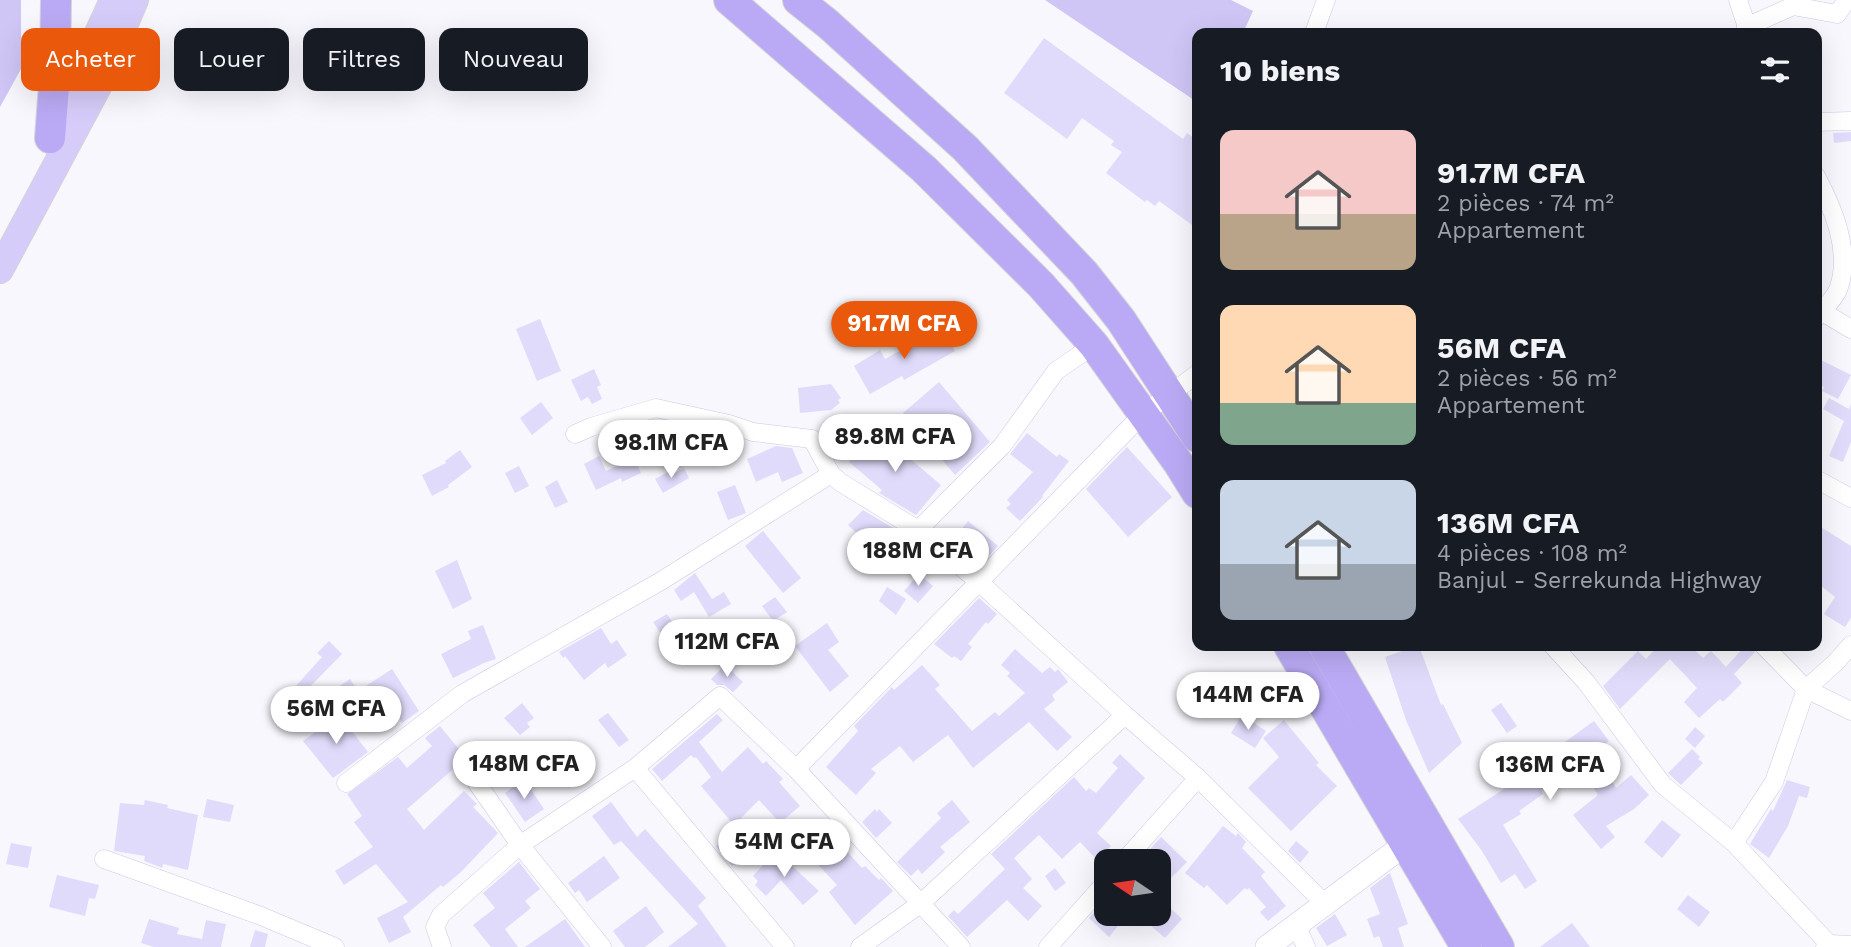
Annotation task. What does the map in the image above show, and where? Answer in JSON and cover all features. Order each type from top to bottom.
[{"type":"highway","points":[[50,138],[55,73],[56,0]]},
{"type":"highway","points":[[729,0],[924,169],[1041,285],[1094,345],[1192,485]]},
{"type":"highway","points":[[798,0],[965,148],[1084,272],[1113,310],[1192,429]]},
{"type":"highway","points":[[1292,651],[1417,835],[1499,947]]},
{"type":"highway","points":[[1326,651],[1417,835],[1466,947]]},
{"type":"main road","points":[[0,235],[50,138],[113,0]]},
{"type":"main road","points":[[0,270],[99,85],[135,0]]},
{"type":"street","points":[[1316,28],[1326,0]]},
{"type":"street","points":[[1738,0],[1746,28]]},
{"type":"street","points":[[1751,28],[1794,6],[1837,14],[1847,0]]},
{"type":"street","points":[[1822,122],[1851,121]]},
{"type":"street","points":[[1822,190],[1839,228],[1844,251],[1839,288],[1822,312]]},
{"type":"street","points":[[1822,316],[1851,329]]},
{"type":"street","points":[[918,530],[1002,446],[1056,372],[1094,345]]},
{"type":"street","points":[[796,769],[1142,415],[1192,378]]},
{"type":"street","points":[[575,434],[656,408],[753,432],[812,439],[831,474],[918,530],[979,582],[1198,778],[1324,904]]},
{"type":"street","points":[[346,783],[462,694],[661,581],[831,474]]},
{"type":"street","points":[[1822,482],[1851,498]]},
{"type":"street","points":[[1734,843],[1774,782],[1806,689],[1851,645]]},
{"type":"street","points":[[1558,651],[1586,682],[1663,785],[1734,843],[1827,945],[1851,946]]},
{"type":"street","points":[[1769,651],[1806,689],[1851,711]]},
{"type":"street","points":[[442,947],[435,927],[441,915],[520,845],[635,768],[720,696],[796,769],[961,947]]},
{"type":"street","points":[[860,947],[920,904],[1125,715]]},
{"type":"street","points":[[635,768],[785,947]]},
{"type":"street","points":[[1135,849],[1198,778]]},
{"type":"street","points":[[475,779],[520,845],[602,947]]},
{"type":"street","points":[[1267,947],[1417,835]]},
{"type":"street","points":[[104,859],[261,916],[335,947]]},
{"type":"street","points":[[1048,947],[1094,895]]},
{"type":"street","points":[[1296,925],[1306,947]]},
{"type":"shaded area","points":[[0,0],[21,0],[21,69],[0,107]]},
{"type":"shaded area","points":[[1045,0],[1231,0],[1253,11],[1245,28],[1192,28],[1192,99]]},
{"type":"building","points":[[1044,38],[1183,139],[1187,133],[1192,136],[1192,225],[1159,201],[1155,206],[1147,200],[1145,202],[1106,173],[1122,152],[1111,145],[1114,141],[1082,118],[1067,139],[1004,93]]},
{"type":"building","points":[[1851,132],[1851,141],[1834,143],[1833,133]]},
{"type":"building","points":[[540,319],[561,371],[537,381],[516,329]]},
{"type":"building","points":[[942,327],[955,351],[904,380],[902,376],[870,394],[854,366],[880,350],[885,359]]},
{"type":"building","points":[[1822,360],[1851,375],[1838,399],[1822,391]]},
{"type":"building","points":[[594,369],[601,385],[597,387],[602,399],[592,404],[588,397],[581,401],[571,380]]},
{"type":"building","points":[[939,382],[990,442],[955,475],[903,413]]},
{"type":"building","points":[[831,384],[841,398],[838,400],[840,403],[831,410],[800,413],[798,388]]},
{"type":"building","points":[[1829,398],[1849,409],[1851,404],[1851,442],[1843,462],[1829,456],[1844,421],[1823,409]]},
{"type":"building","points":[[541,402],[553,418],[532,435],[520,418]]},
{"type":"building","points":[[876,430],[941,485],[916,515],[879,493],[882,490],[849,462]]},
{"type":"building","points":[[1027,433],[1057,457],[1059,454],[1069,461],[1043,497],[1020,521],[1006,508],[1011,504],[1007,500],[1033,472],[1010,454]]},
{"type":"building","points":[[776,446],[792,448],[803,473],[782,482],[778,472],[756,482],[747,459]]},
{"type":"building","points":[[1127,447],[1172,497],[1128,537],[1086,489]]},
{"type":"building","points":[[460,450],[472,467],[448,485],[449,487],[432,496],[422,475],[446,463],[445,461]]},
{"type":"building","points":[[599,456],[606,471],[634,458],[641,473],[622,482],[621,478],[596,490],[584,464]]},
{"type":"building","points":[[519,466],[529,486],[515,493],[505,473]]},
{"type":"building","points":[[684,468],[689,478],[663,493],[655,479],[673,469],[675,473]]},
{"type":"building","points":[[557,480],[568,502],[555,508],[545,487]]},
{"type":"building","points":[[735,485],[746,513],[728,520],[717,492]]},
{"type":"building","points":[[863,510],[903,534],[890,548],[901,561],[889,571],[871,547],[848,525]]},
{"type":"building","points":[[968,521],[998,546],[982,563],[953,540]]},
{"type":"building","points":[[1822,528],[1851,546],[1851,618],[1845,627],[1824,614],[1835,597],[1822,587]]},
{"type":"building","points":[[763,531],[801,578],[783,593],[745,546]]},
{"type":"building","points":[[457,560],[472,599],[453,609],[435,571]]},
{"type":"building","points":[[695,573],[712,599],[724,592],[731,604],[709,617],[694,592],[681,601],[674,590]]},
{"type":"building","points":[[919,574],[933,586],[918,603],[904,591]]},
{"type":"building","points":[[887,587],[906,599],[896,615],[879,601]]},
{"type":"building","points":[[775,597],[787,612],[773,621],[762,606]]},
{"type":"building","points":[[979,598],[997,614],[988,624],[986,622],[968,644],[972,647],[961,661],[954,656],[952,658],[934,644]]},
{"type":"building","points":[[667,614],[682,637],[669,646],[653,622]]},
{"type":"building","points":[[758,620],[768,640],[754,648],[744,628]]},
{"type":"building","points":[[827,623],[839,642],[828,650],[849,676],[830,692],[795,646]]},
{"type":"building","points":[[483,625],[496,659],[453,678],[441,654],[471,639],[468,631]]},
{"type":"building","points":[[601,628],[611,644],[617,640],[627,655],[608,668],[605,663],[584,680],[559,652]]},
{"type":"building","points":[[329,641],[342,654],[293,704],[286,697],[322,657],[317,653]]},
{"type":"building","points":[[1015,649],[1042,673],[1050,667],[1055,672],[1058,669],[1068,682],[1052,695],[1055,700],[1044,709],[1072,737],[1057,751],[1029,722],[973,768],[948,735],[913,762],[900,746],[871,769],[876,773],[856,795],[826,767],[858,731],[854,726],[892,687],[894,690],[922,665],[940,685],[935,689],[972,731],[995,712],[999,716],[1025,693],[1007,676],[1010,673],[1001,665]]},
{"type":"building","points":[[1402,651],[1421,651],[1441,705],[1443,704],[1462,743],[1429,773],[1406,720],[1385,657]]},
{"type":"building","points":[[1638,651],[1646,659],[1653,651],[1696,651],[1703,658],[1711,651],[1726,667],[1740,651],[1755,652],[1734,674],[1742,683],[1723,702],[1720,699],[1699,718],[1684,702],[1697,688],[1670,659],[1620,709],[1603,686]]},
{"type":"building","points":[[725,665],[743,682],[733,692],[724,685],[717,685],[711,679]]},
{"type":"building","points":[[392,669],[419,711],[402,723],[399,718],[396,720],[382,698],[349,720],[331,692],[350,679],[358,691]]},
{"type":"building","points":[[522,703],[534,718],[527,723],[530,727],[520,735],[504,718]]},
{"type":"building","points":[[1501,703],[1517,726],[1507,733],[1491,710]]},
{"type":"building","points":[[608,713],[629,740],[619,747],[598,720]]},
{"type":"building","points":[[717,714],[723,720],[699,742],[722,772],[748,747],[763,764],[766,761],[783,779],[779,782],[800,806],[780,823],[759,800],[741,818],[760,840],[732,866],[716,846],[725,838],[721,834],[733,824],[701,786],[711,777],[696,757],[691,755],[662,781],[652,769]]},
{"type":"building","points":[[339,715],[368,752],[333,778],[303,741]]},
{"type":"building","points":[[1242,715],[1266,731],[1255,748],[1231,733]]},
{"type":"building","points":[[1284,720],[1319,763],[1316,765],[1337,786],[1291,831],[1248,788],[1279,757],[1263,738]]},
{"type":"building","points":[[1594,721],[1609,741],[1594,752],[1616,788],[1631,775],[1649,795],[1634,809],[1606,826],[1615,837],[1601,849],[1573,815],[1598,795],[1578,763],[1541,790],[1543,794],[1519,811],[1521,814],[1503,825],[1537,881],[1525,889],[1515,874],[1501,883],[1458,819],[1507,787],[1497,773],[1517,758],[1526,770]]},
{"type":"building","points":[[440,726],[466,758],[407,809],[424,830],[464,791],[477,804],[473,807],[498,833],[461,872],[403,917],[411,932],[389,943],[377,918],[408,902],[376,864],[344,885],[335,871],[373,847],[354,822],[362,816],[347,794],[398,757],[407,768],[432,746],[425,738]]},
{"type":"building","points":[[1695,727],[1705,736],[1695,748],[1685,739]]},
{"type":"building","points":[[1692,749],[1703,763],[1681,785],[1668,773]]},
{"type":"building","points":[[1120,754],[1145,778],[1097,833],[1111,846],[1108,849],[1094,849],[1094,857],[1080,842],[1062,859],[1039,835],[1014,858],[1032,879],[1023,888],[1042,906],[1028,921],[1007,900],[967,937],[948,916],[954,910],[958,914],[1005,869],[991,854],[1074,777],[1086,791],[1089,788],[1096,793],[1118,768],[1112,763]]},
{"type":"building","points":[[524,779],[544,809],[525,822],[505,793]]},
{"type":"building","points":[[1787,780],[1810,787],[1807,798],[1799,796],[1788,826],[1769,858],[1750,844],[1771,809],[1773,811]]},
{"type":"building","points":[[207,799],[234,805],[230,822],[203,817]]},
{"type":"building","points":[[145,800],[198,815],[188,870],[163,864],[162,868],[144,861],[145,856],[114,851],[120,803],[144,805]]},
{"type":"building","points":[[952,800],[970,822],[940,847],[945,852],[922,874],[918,869],[911,876],[897,862],[941,818],[937,813]]},
{"type":"building","points":[[611,802],[637,837],[645,829],[706,898],[698,906],[727,947],[668,947],[698,924],[621,841],[614,845],[592,816]]},
{"type":"building","points":[[875,809],[877,812],[879,809],[892,823],[876,838],[862,822]]},
{"type":"building","points":[[1662,820],[1681,835],[1662,858],[1644,842]]},
{"type":"building","points":[[1223,826],[1236,836],[1238,833],[1246,842],[1242,848],[1265,872],[1261,876],[1286,906],[1268,921],[1260,912],[1266,907],[1249,888],[1245,888],[1227,905],[1207,885],[1204,888],[1185,873]]},
{"type":"building","points":[[832,835],[862,868],[865,866],[893,891],[855,925],[829,892],[837,885],[810,856]]},
{"type":"building","points":[[1161,837],[1187,862],[1171,878],[1171,849],[1150,849]]},
{"type":"building","points":[[1296,841],[1309,852],[1300,863],[1288,851]]},
{"type":"building","points":[[11,843],[32,847],[28,868],[6,864]]},
{"type":"building","points":[[776,851],[819,891],[803,905],[781,880],[766,896],[755,885],[758,881],[753,876]]},
{"type":"building","points":[[604,856],[620,878],[587,902],[579,890],[575,893],[568,883]]},
{"type":"building","points":[[519,862],[540,889],[525,901],[531,908],[505,929],[518,947],[491,947],[473,925],[495,908],[483,893]]},
{"type":"building","points":[[1055,868],[1066,883],[1055,891],[1045,876]]},
{"type":"building","points":[[1390,873],[1408,924],[1398,928],[1404,947],[1383,947],[1379,936],[1374,938],[1367,919],[1380,914],[1370,888]]},
{"type":"building","points":[[57,875],[99,885],[95,899],[89,898],[85,916],[49,907]]},
{"type":"building","points":[[1688,895],[1710,912],[1699,927],[1677,909]]},
{"type":"building","points":[[646,906],[664,932],[645,947],[625,947],[613,931]]},
{"type":"building","points":[[1171,909],[1182,919],[1165,938],[1151,926],[1171,926]]},
{"type":"building","points":[[1335,914],[1347,935],[1327,946],[1316,928]]},
{"type":"building","points":[[149,919],[179,928],[177,934],[202,939],[206,920],[226,924],[221,947],[154,947],[141,943]]},
{"type":"building","points":[[565,919],[585,947],[525,947]]},
{"type":"building","points":[[1572,923],[1590,947],[1540,947]]},
{"type":"building","points":[[1097,926],[1118,926],[1109,937]]},
{"type":"building","points":[[255,930],[268,934],[265,947],[250,947]]}]
